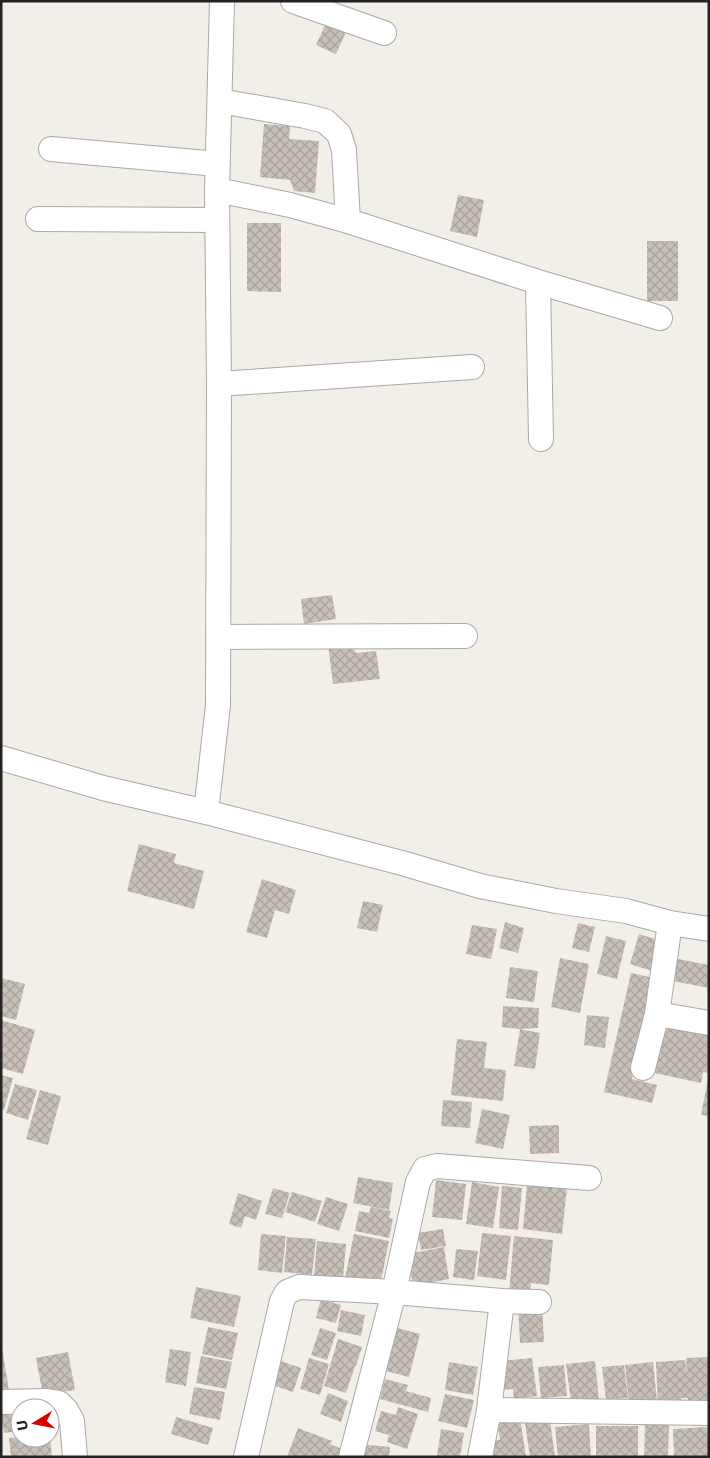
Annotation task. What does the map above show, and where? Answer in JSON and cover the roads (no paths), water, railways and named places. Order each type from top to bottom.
[{"type":"street","points":[[206,812],[218,705],[219,384],[216,190],[222,1]]},
{"type":"street","points":[[293,1],[384,33]]},
{"type":"street","points":[[220,101],[325,121],[339,134],[344,150],[348,221]]},
{"type":"street","points":[[51,148],[218,164]]},
{"type":"street","points":[[216,190],[290,205],[348,221],[538,282],[660,318]]},
{"type":"street","points":[[38,219],[217,220]]},
{"type":"street","points":[[538,282],[541,439]]},
{"type":"street","points":[[219,384],[472,367]]},
{"type":"street","points":[[218,637],[465,636]]},
{"type":"street","points":[[1,758],[103,788],[206,812],[402,863],[480,886],[556,901],[626,911],[670,923],[709,929]]},
{"type":"street","points":[[643,1068],[657,1014],[670,923]]},
{"type":"street","points":[[657,1014],[709,1023]]},
{"type":"street","points":[[351,1457],[394,1292],[418,1182],[425,1168],[437,1166],[589,1178]]},
{"type":"street","points":[[246,1457],[282,1301],[287,1292],[300,1287],[539,1302]]},
{"type":"street","points":[[480,1457],[489,1410],[502,1301]]},
{"type":"street","points":[[1,1402],[47,1400],[59,1403],[66,1410],[72,1421],[75,1457]]},
{"type":"street","points":[[489,1410],[709,1413]]}]
